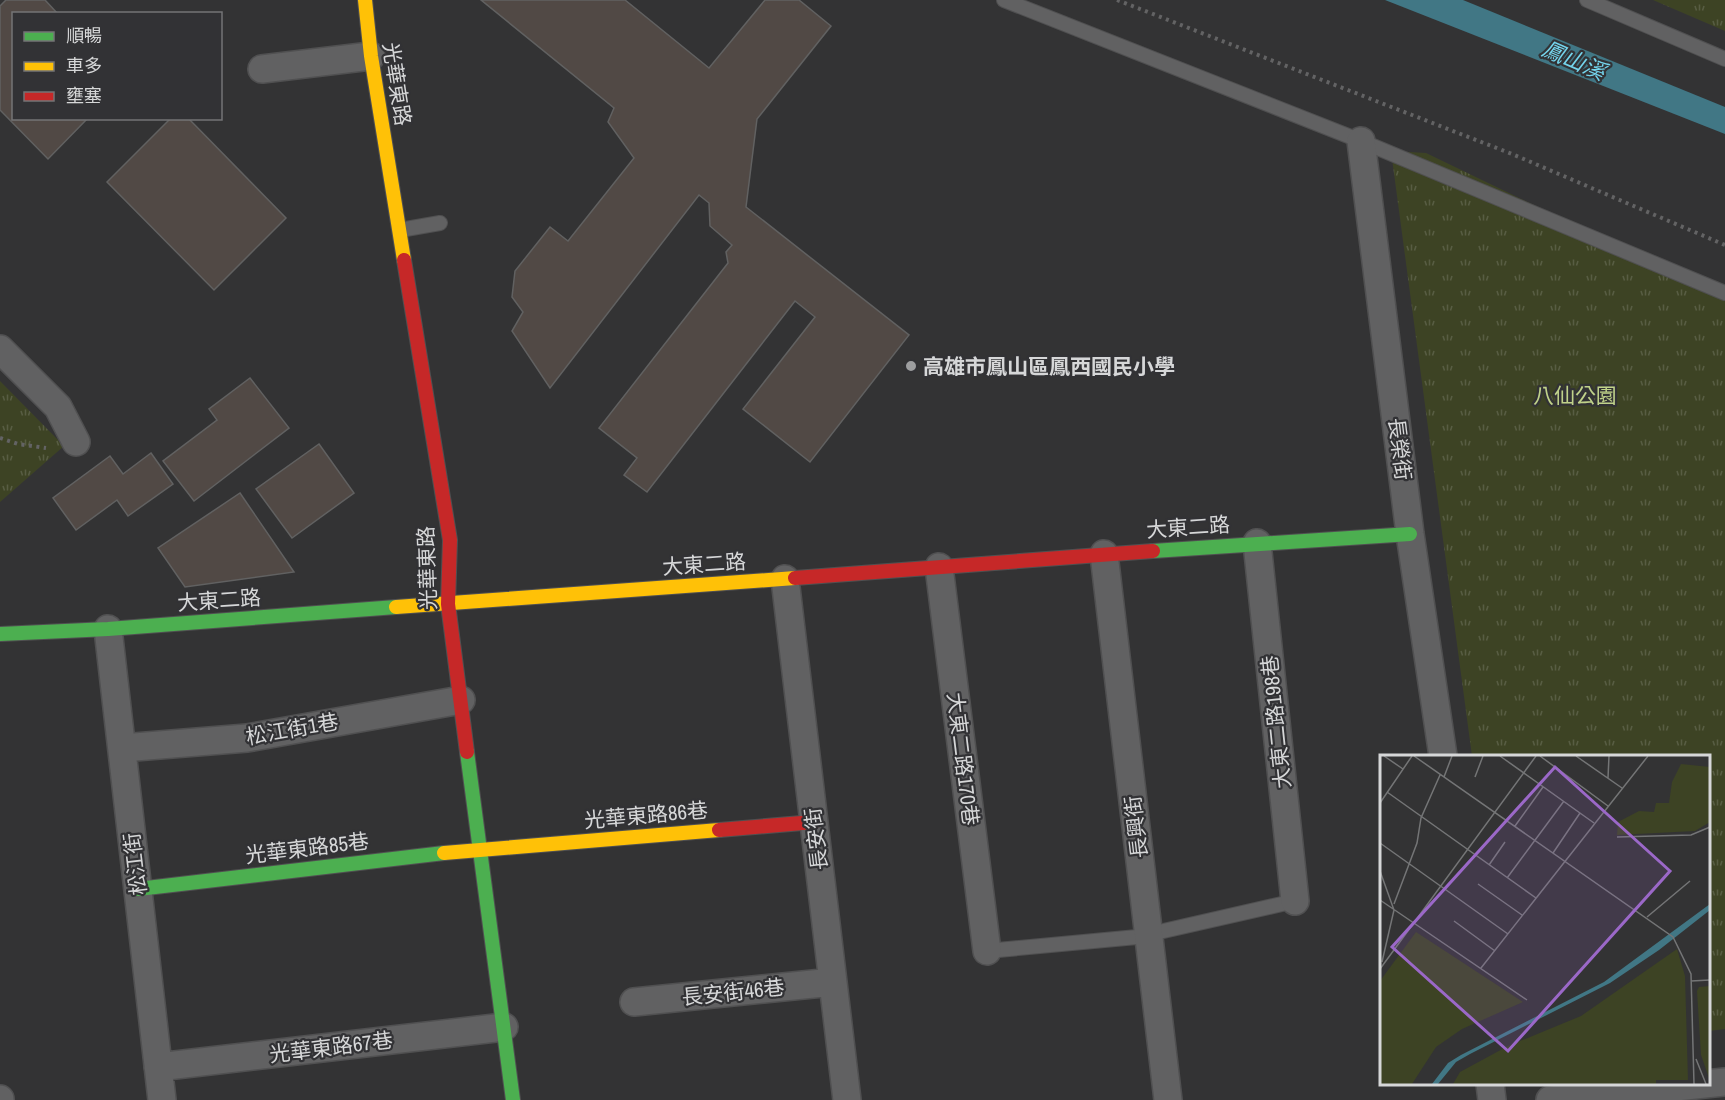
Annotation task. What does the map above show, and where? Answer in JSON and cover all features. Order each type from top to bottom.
[{"type":"street","name":"光華東路","points":[[365,0],[371,57],[450,540],[448,604],[513,1100]]},
{"type":"street","points":[[262,69],[371,57]]},
{"type":"street","name":"長榮街","points":[[1361,141],[1410,534],[1443,755]]},
{"type":"street","points":[[0,349],[58,407],[76,442]]},
{"type":"street","name":"大東二路","points":[[0,634],[108,629],[1104,554],[1410,534]]},
{"type":"street","name":"大東二路198巷","points":[[1257,543],[1295,901]]},
{"type":"street","name":"長興街","points":[[1104,554],[1168,1100]]},
{"type":"street","name":"大東二路170巷","points":[[939,567],[987,951]]},
{"type":"street","name":"長安街","points":[[785,579],[848,1100]]},
{"type":"street","name":"松江街","points":[[108,629],[162,1100]]},
{"type":"street","name":"松江街1巷","points":[[122,748],[248,738],[461,700]]},
{"type":"street","name":"光華東路86巷","points":[[481,849],[814,822]]},
{"type":"street","name":"光華東路85巷","points":[[138,889],[481,849]]},
{"type":"street","name":"長安街46巷","points":[[634,1002],[833,982]]},
{"type":"street","name":"光華東路67巷","points":[[158,1067],[504,1027]]},
{"type":"street","points":[[1710,1084],[1725,1082]]},
{"type":"street","points":[[1490,1085],[1492,1100]]},
{"type":"street","points":[[1550,1100],[1696,1085]]},
{"type":"lane","points":[[1004,0],[1361,141],[1725,293]]},
{"type":"lane","points":[[1587,0],[1725,60]]},
{"type":"lane","points":[[400,230],[440,222]]},
{"type":"lane","points":[[987,951],[1149,934],[1295,901]]},
{"type":"path","points":[[1117,0],[1512,154],[1725,245]]},
{"type":"path","points":[[0,438],[41,448],[76,442]]},
{"type":"green space","points":[[1653,0],[1725,0],[1725,31]]},
{"type":"green space","name":"八仙公園","points":[[1391,151],[1426,153],[1725,297],[1725,1029],[1710,1031],[1710,755],[1472,755]]},
{"type":"green space","points":[[0,381],[64,446],[0,502]]},
{"type":"water","name":"鳳山溪","points":[[1385,0],[1463,0],[1725,107],[1725,134]]},
{"type":"building","points":[[6,0],[45,0],[56,12],[12,12],[12,120],[86,120],[48,159],[0,110],[0,6]]},
{"type":"building","points":[[481,0],[625,0],[709,68],[765,0],[799,0],[831,26],[757,119],[746,207],[909,335],[810,462],[743,409],[815,317],[795,301],[647,492],[624,475],[637,458],[599,428],[728,263],[726,252],[732,245],[710,226],[709,203],[699,195],[550,388],[512,331],[523,312],[512,297],[515,271],[550,227],[568,241],[634,158],[608,122],[614,108]]},
{"type":"building","points":[[169,120],[190,120],[286,218],[214,290],[107,182]]},
{"type":"building","points":[[250,378],[289,428],[194,501],[163,461],[217,420],[209,409]]},
{"type":"building","points":[[319,444],[354,493],[292,538],[256,489]]},
{"type":"building","points":[[151,453],[173,484],[128,516],[117,500],[76,530],[53,498],[110,456],[123,474]]},
{"type":"building","points":[[240,493],[294,572],[185,587],[158,548]]},
{"type":"traffic: fast","points":[[1153,551],[1410,534]]},
{"type":"traffic: fast","points":[[0,634],[108,629],[396,607]]},
{"type":"traffic: fast","points":[[467,752],[513,1100]]},
{"type":"traffic: fast","points":[[138,889],[444,853]]},
{"type":"traffic: slow","points":[[365,0],[371,56],[404,260]]},
{"type":"traffic: slow","points":[[396,607],[795,578]]},
{"type":"traffic: slow","points":[[444,853],[719,830]]},
{"type":"traffic: jam","points":[[404,260],[450,540],[448,604],[467,752]]},
{"type":"traffic: jam","points":[[795,578],[1153,551]]},
{"type":"traffic: jam","points":[[719,830],[814,822]]},
{"type":"place","name":"高雄市鳳山區鳳西國民小學","points":[[911,366]]}]
